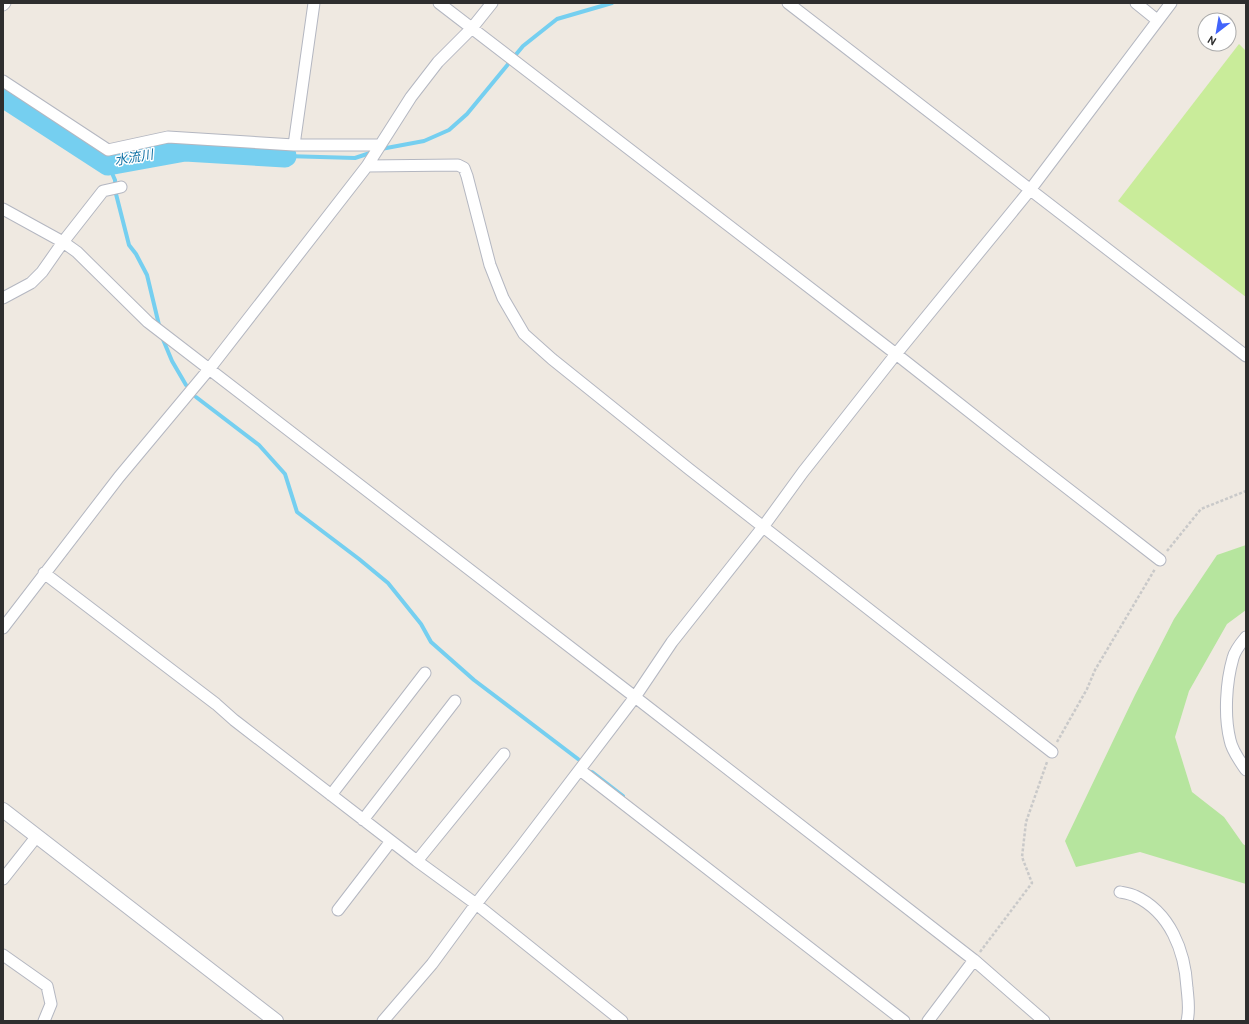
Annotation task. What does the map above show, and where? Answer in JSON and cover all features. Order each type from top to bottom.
[{"type":"street","points":[[294,145],[314,3]]},
{"type":"street","points":[[440,3],[896,354],[1027,458],[1160,560]]},
{"type":"street","points":[[3,628],[140,450],[210,368],[367,166],[411,97],[438,62],[472,28],[492,3]]},
{"type":"street","points":[[788,3],[1246,356]]},
{"type":"street","points":[[1136,3],[1157,20]]},
{"type":"street","points":[[384,1021],[432,964],[476,904],[635,697],[672,642],[763,527],[803,472],[896,354],[1030,190],[1171,3]]},
{"type":"street","points":[[3,81],[108,150],[168,137],[294,145],[380,145]]},
{"type":"street","points":[[367,166],[458,165],[464,168],[490,265],[503,298],[524,334],[552,359],[763,527],[1052,752]]},
{"type":"street","points":[[3,298],[31,283],[42,272],[63,242],[103,191],[121,188]]},
{"type":"street","points":[[3,209],[63,242],[78,252],[148,322],[210,368],[974,960],[1044,1021]]},
{"type":"street","points":[[44,573],[216,704],[234,720],[363,820],[476,904],[622,1021]]},
{"type":"street","points":[[1246,637],[1240,644],[1233,657],[1226,708],[1230,741],[1246,770]]},
{"type":"street","points":[[331,795],[425,673]]},
{"type":"street","points":[[363,820],[455,701]]},
{"type":"street","points":[[417,861],[504,754]]},
{"type":"street","points":[[580,770],[904,1021]]},
{"type":"street","points":[[3,810],[276,1021]]},
{"type":"street","points":[[3,879],[37,836]]},
{"type":"street","points":[[338,910],[392,841]]},
{"type":"street","points":[[1120,892],[1135,896],[1152,907],[1167,922],[1179,946],[1186,972],[1189,1014],[1187,1021]]},
{"type":"street","points":[[3,955],[47,986],[51,1004],[44,1021]]},
{"type":"street","points":[[928,1021],[974,960]]},
{"type":"path","points":[[974,960],[1032,883],[1022,857],[1026,822],[1052,752],[1087,690],[1095,670],[1160,560],[1201,509],[1246,491]]},
{"type":"green space","points":[[1239,44],[1246,51],[1246,297],[1118,201],[1233,52],[1237,52],[1237,47]]},
{"type":"green space","points":[[1246,545],[1246,610],[1227,624],[1189,691],[1175,737],[1192,792],[1224,817],[1246,846],[1246,884],[1140,852],[1076,867],[1065,841],[1135,695],[1174,619],[1217,555]]},
{"type":"waterway","points":[[381,149],[424,141],[449,130],[467,114],[523,46],[557,19],[612,3]]},
{"type":"waterway","name":"水流川","points":[[3,96],[108,164],[185,150],[285,156]]},
{"type":"waterway","points":[[285,156],[355,158],[373,152]]},
{"type":"waterway","points":[[108,164],[115,180],[116,194],[129,245],[136,254],[147,275],[159,325]]},
{"type":"waterway","points":[[162,337],[172,361],[186,385]]},
{"type":"waterway","points":[[196,397],[259,445],[285,474],[297,512],[388,583],[421,624],[431,642],[474,680],[578,759]]},
{"type":"waterway","points":[[592,772],[623,796]]}]
